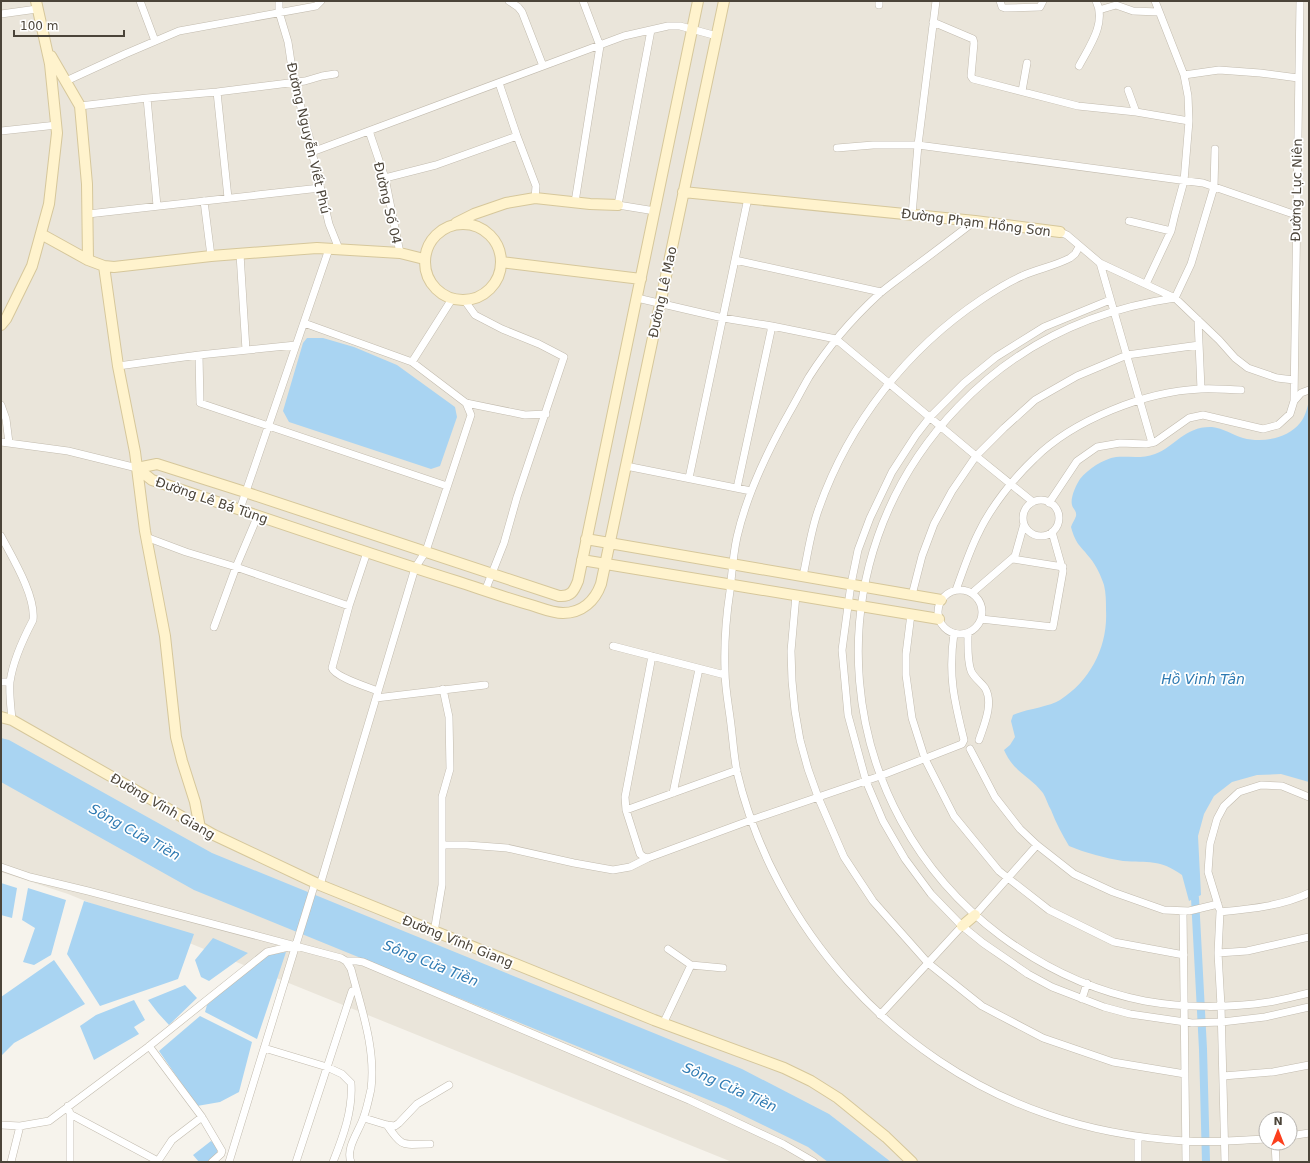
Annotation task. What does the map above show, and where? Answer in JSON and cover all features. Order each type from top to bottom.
[{"type":"street","points":[[140,1],[155,41]]},
{"type":"street","name":"Đường Nguyễn Viết Phú","points":[[279,1],[279,12],[288,42],[294,82],[310,140],[334,249]]},
{"type":"street","points":[[66,81],[179,31],[316,6],[321,1]]},
{"type":"street","points":[[509,1],[518,7],[522,12],[543,66]]},
{"type":"street","points":[[575,202],[600,46],[583,1]]},
{"type":"street","name":"Đường Lê Mao","points":[[559,596],[568,596],[571,594],[578,581],[698,1]]},
{"type":"street","name":"Đường Lê Mao","points":[[553,612],[569,612],[581,608],[595,597],[601,584],[724,1]]},
{"type":"street","points":[[912,214],[918,145],[936,1]]},
{"type":"street","points":[[1000,1],[1002,7],[1005,8],[1040,7],[1043,1]]},
{"type":"street","points":[[1079,66],[1097,31],[1099,10],[1096,1]]},
{"type":"street","points":[[1146,284],[1171,231],[1184,181],[1189,121],[1188,96],[1184,75],[1155,1]]},
{"type":"street","name":"Đường Lục Niên","points":[[1294,401],[1300,1]]},
{"type":"street","points":[[1,14],[37,5],[48,51],[57,125],[49,204],[41,234],[32,266],[6,319],[1,326]]},
{"type":"street","points":[[1099,10],[1116,5],[1133,11],[1159,12]]},
{"type":"street","points":[[933,22],[973,39],[972,78],[1078,106],[1136,112],[1189,121]]},
{"type":"street","points":[[312,152],[624,36],[668,26],[680,26],[717,36]]},
{"type":"street","points":[[618,205],[651,30]]},
{"type":"street","points":[[48,51],[80,106],[87,184],[88,260]]},
{"type":"street","points":[[1022,91],[1027,63]]},
{"type":"street","points":[[1184,75],[1219,70],[1298,78]]},
{"type":"street","points":[[80,106],[217,92],[305,81],[335,74]]},
{"type":"street","points":[[499,83],[536,186],[535,198]]},
{"type":"street","points":[[1128,90],[1136,112]]},
{"type":"street","points":[[217,92],[228,198]]},
{"type":"street","points":[[147,98],[157,206]]},
{"type":"street","points":[[1,131],[57,125]]},
{"type":"street","name":"Đường Số 04","points":[[369,131],[385,178],[400,253]]},
{"type":"street","points":[[385,178],[436,164],[517,136]]},
{"type":"street","points":[[836,148],[873,145],[918,145],[1204,183],[1296,215]]},
{"type":"street","points":[[1215,149],[1214,187],[1191,264],[1175,298],[1154,301],[1114,311],[1064,330],[1018,355],[976,388],[939,426],[914,461],[892,499],[876,540],[861,606],[858,638],[858,673],[862,708],[870,742],[880,776],[899,817],[922,856],[951,891],[983,923],[1020,950],[1059,972],[1101,989],[1145,1001],[1221,1006],[1268,1002],[1309,993]]},
{"type":"street","points":[[88,214],[320,188]]},
{"type":"street","name":"Đường Phạm Hồng Sơn","points":[[683,192],[912,214],[1060,232],[1100,262],[1175,298],[1219,340],[1235,358],[1248,368],[1277,378],[1294,380]]},
{"type":"street","points":[[454,224],[467,223],[479,227],[489,233],[497,243],[501,255],[501,268],[497,281],[489,291],[478,298],[465,301],[452,299],[440,293],[431,284],[425,272],[424,259],[427,247],[434,236],[443,229],[474,214],[506,203],[535,198],[618,205],[655,211]]},
{"type":"street","points":[[689,478],[748,198]]},
{"type":"street","points":[[204,201],[210,256]]},
{"type":"street","points":[[975,221],[881,292],[836,339],[808,378],[762,462],[751,491],[737,535],[732,564],[725,637],[725,675],[737,770],[752,820],[769,864],[791,906],[817,945],[847,982],[880,1015],[940,1062],[1000,1096],[1045,1114],[1091,1128],[1138,1137],[1189,1141],[1258,1139]]},
{"type":"street","points":[[1128,221],[1171,231]]},
{"type":"street","points":[[41,234],[88,260],[104,266],[114,267],[210,256],[317,248],[400,253],[424,259]]},
{"type":"street","points":[[803,576],[818,509],[832,477],[861,422],[889,383],[919,349],[982,298],[1021,276],[1070,258],[1075,254],[1079,247]]},
{"type":"street","points":[[240,509],[296,345],[334,249]]},
{"type":"street","points":[[240,254],[246,350]]},
{"type":"street","points":[[735,260],[881,292]]},
{"type":"street","points":[[501,262],[641,279]]},
{"type":"street","points":[[1100,262],[1152,443]]},
{"type":"street","points":[[104,266],[118,366],[137,468],[146,537],[165,636],[176,737],[195,802],[200,828]]},
{"type":"street","points":[[637,298],[723,318],[836,339],[1010,485],[1033,502]]},
{"type":"street","points":[[412,362],[452,299]]},
{"type":"street","points":[[1110,300],[1044,327],[996,357],[964,383],[930,417],[916,435],[892,472],[870,518],[858,550],[851,584],[842,650],[848,715],[866,781],[883,821],[905,859],[931,894],[962,926],[982,943],[1022,970],[1052,987],[1082,999],[1130,1014],[1184,1022],[1222,1022],[1265,1017],[1309,1007]]},
{"type":"street","points":[[465,301],[475,315],[502,329],[539,344],[564,358],[517,497],[504,543],[485,591]]},
{"type":"street","points":[[1198,320],[1201,389]]},
{"type":"street","points":[[304,323],[412,362],[466,403],[524,416],[546,414]]},
{"type":"street","points":[[737,488],[772,326]]},
{"type":"street","points":[[118,366],[198,355],[296,345]]},
{"type":"street","points":[[912,595],[922,556],[934,524],[952,491],[976,456],[1035,400],[1077,376],[1127,355],[1199,345]]},
{"type":"street","points":[[198,355],[200,403],[447,486]]},
{"type":"street","points":[[956,590],[978,533],[992,510],[1010,485],[1034,458],[1058,439],[1086,422],[1114,409],[1140,400],[1167,393],[1201,389],[1240,390]]},
{"type":"street","points":[[1049,503],[1077,461],[1097,447],[1120,442],[1152,443],[1189,418],[1203,415],[1263,430],[1278,425],[1290,414],[1294,401],[1301,393],[1309,390]]},
{"type":"street","points":[[229,1162],[295,946],[316,887],[376,698],[415,568],[426,552],[471,416],[466,403]]},
{"type":"street","points":[[1,405],[6,419],[9,443]]},
{"type":"street","points":[[1,442],[68,451],[137,468]]},
{"type":"street","name":"Đường Lê Bá Tùng","points":[[137,468],[157,464],[559,596]]},
{"type":"street","points":[[626,466],[751,491]]},
{"type":"street","name":"Đường Lê Bá Tùng","points":[[137,468],[152,480],[415,568],[553,612]]},
{"type":"street","points":[[1041,500],[1049,503],[1056,508],[1058,516],[1057,525],[1052,532],[1044,536],[1036,535],[1028,531],[1024,524],[1023,516],[1026,508],[1033,502],[1041,500]]},
{"type":"street","points":[[214,627],[258,515]]},
{"type":"street","points":[[972,593],[1013,559],[1024,524]]},
{"type":"street","points":[[981,619],[1053,627],[1063,567],[1052,532]]},
{"type":"street","points":[[1,536],[25,585],[33,609],[33,620],[21,644],[10,682],[12,720]]},
{"type":"street","points":[[146,537],[186,552],[349,606]]},
{"type":"street","points":[[586,539],[941,600]]},
{"type":"street","points":[[367,552],[349,606],[332,669],[342,676],[378,691]]},
{"type":"street","points":[[1013,559],[1063,567]]},
{"type":"street","points":[[582,560],[939,619]]},
{"type":"street","points":[[956,590],[966,590],[972,593],[978,598],[981,604],[982,611],[979,624],[974,630],[968,633],[954,633],[947,630],[942,626],[939,619],[938,606],[941,600],[946,595],[956,590]]},
{"type":"street","points":[[796,595],[791,651],[792,681],[795,711],[806,762],[818,797],[844,856],[874,901],[928,963],[982,1006],[1043,1038],[1113,1062],[1185,1074]]},
{"type":"street","points":[[910,614],[906,654],[908,696],[916,732],[925,759],[954,816],[999,871],[1049,910],[1114,942],[1184,955]]},
{"type":"street","points":[[442,845],[507,848],[613,870],[630,867],[648,858],[880,776],[961,745],[964,742],[951,678],[951,657],[954,633]]},
{"type":"street","points":[[968,633],[970,669],[973,675],[985,688],[988,695],[987,714],[979,740]]},
{"type":"street","points":[[613,646],[725,675]]},
{"type":"street","points":[[648,858],[640,854],[626,810],[625,790],[652,656]]},
{"type":"street","points":[[673,793],[698,669]]},
{"type":"street","points":[[1,682],[10,682]]},
{"type":"street","points":[[376,698],[484,685]]},
{"type":"street","points":[[434,932],[442,889],[442,797],[450,769],[448,717],[443,689]]},
{"type":"street","name":"Đường Vĩnh Giang","points":[[1,717],[12,720],[229,844],[316,887],[434,932],[662,1024],[784,1068],[811,1081],[838,1098],[880,1132],[912,1162]]},
{"type":"street","points":[[970,749],[995,797],[1020,829],[1037,845],[1074,874],[1113,892],[1164,910],[1186,911],[1218,904]]},
{"type":"street","points":[[626,810],[737,770]]},
{"type":"street","points":[[1225,1162],[1222,1022],[1218,953],[1220,912],[1208,872],[1210,844],[1217,819],[1224,806],[1240,792],[1261,785],[1282,786],[1309,797]]},
{"type":"street","points":[[880,1015],[962,926],[975,915],[1037,845]]},
{"type":"street","points":[[1,867],[30,877],[341,958],[346,961],[351,969],[370,1045],[371,1058],[371,1088],[364,1118],[352,1143],[348,1157],[351,1162]]},
{"type":"street","points":[[1220,912],[1249,909],[1294,900],[1309,893]]},
{"type":"street","points":[[1186,911],[1184,955],[1188,1005],[1184,1022],[1189,1141],[1186,1162]]},
{"type":"street","points":[[1218,953],[1247,951],[1309,937]]},
{"type":"street","points":[[1,1125],[20,1126],[49,1121],[149,1046],[267,952],[295,946]]},
{"type":"street","points":[[668,949],[691,965],[723,968]]},
{"type":"street","points":[[346,961],[363,962],[690,1100],[783,1144],[814,1162]]},
{"type":"street","points":[[662,1024],[691,965]]},
{"type":"street","points":[[1082,999],[1087,983]]},
{"type":"street","points":[[296,1162],[352,991]]},
{"type":"street","points":[[149,1046],[202,1117],[222,1151],[221,1154],[212,1162]]},
{"type":"street","points":[[264,1048],[327,1067],[342,1074],[351,1083],[352,1097],[343,1136],[333,1162]]},
{"type":"street","points":[[1223,1076],[1273,1072],[1309,1065]]},
{"type":"street","points":[[364,1118],[387,1125],[397,1125],[417,1104],[449,1085]]},
{"type":"street","points":[[68,1106],[70,1114],[70,1162]]},
{"type":"street","points":[[70,1114],[158,1161],[172,1140],[202,1117]]},
{"type":"street","points":[[387,1125],[400,1143],[430,1144]]},
{"type":"street","points":[[11,1162],[20,1126]]},
{"type":"street","points":[[1298,1135],[1309,1133]]},
{"type":"street","points":[[1138,1137],[1138,1162]]},
{"type":"street","points":[[1275,1151],[1276,1162]]},
{"type":"shaded area","points":[[1,1],[1309,1],[1309,1162],[732,1162],[68,894],[1,872]]},
{"type":"water","points":[[307,338],[323,338],[354,347],[397,365],[455,407],[457,417],[440,466],[431,469],[289,422],[283,411],[303,343]]},
{"type":"water","name":"Hồ Vinh Tân","points":[[1309,401],[1309,782],[1281,774],[1257,775],[1232,782],[1214,796],[1204,814],[1198,836],[1201,895],[1189,901],[1182,875],[1167,866],[1154,863],[1123,861],[1089,853],[1069,846],[1043,793],[1012,764],[1004,750],[1010,745],[1015,737],[1011,721],[1013,715],[1055,702],[1071,692],[1081,683],[1089,672],[1100,649],[1104,636],[1106,623],[1106,598],[1104,585],[1100,574],[1077,541],[1071,527],[1076,517],[1072,505],[1072,499],[1075,488],[1083,475],[1091,468],[1111,458],[1150,456],[1162,451],[1188,433],[1203,428],[1212,427],[1243,438],[1258,440],[1266,440],[1281,436],[1288,433],[1300,423],[1305,416]]},
{"type":"water","name":"Sông Cửa Tiền","points":[[1,738],[9,740],[212,853],[742,1069],[829,1114],[891,1162],[828,1162],[808,1147],[726,1107],[194,890],[1,782]]},
{"type":"water","points":[[1,883],[17,888],[12,918],[1,915]]},
{"type":"water","points":[[28,888],[66,900],[51,955],[34,965],[23,962],[35,928],[22,920]]},
{"type":"water","points":[[84,901],[194,934],[178,979],[100,1006],[67,954]]},
{"type":"water","points":[[213,938],[248,953],[209,981],[201,977],[195,960]]},
{"type":"water","points":[[286,952],[257,1039],[205,1012],[207,1005],[247,970],[269,955]]},
{"type":"water","points":[[54,960],[85,1004],[14,1043],[1,1056],[1,997]]},
{"type":"water","points":[[185,985],[197,998],[169,1025],[148,1000]]},
{"type":"water","points":[[134,1000],[145,1020],[134,1027],[139,1034],[94,1060],[80,1026],[96,1015]]},
{"type":"water","points":[[200,1016],[252,1042],[239,1092],[220,1102],[197,1106],[159,1051]]},
{"type":"water","points":[[211,1141],[217,1146],[217,1155],[213,1160],[199,1162],[193,1155]]},
{"type":"waterway","points":[[1195,898],[1203,1049],[1206,1162]]}]
